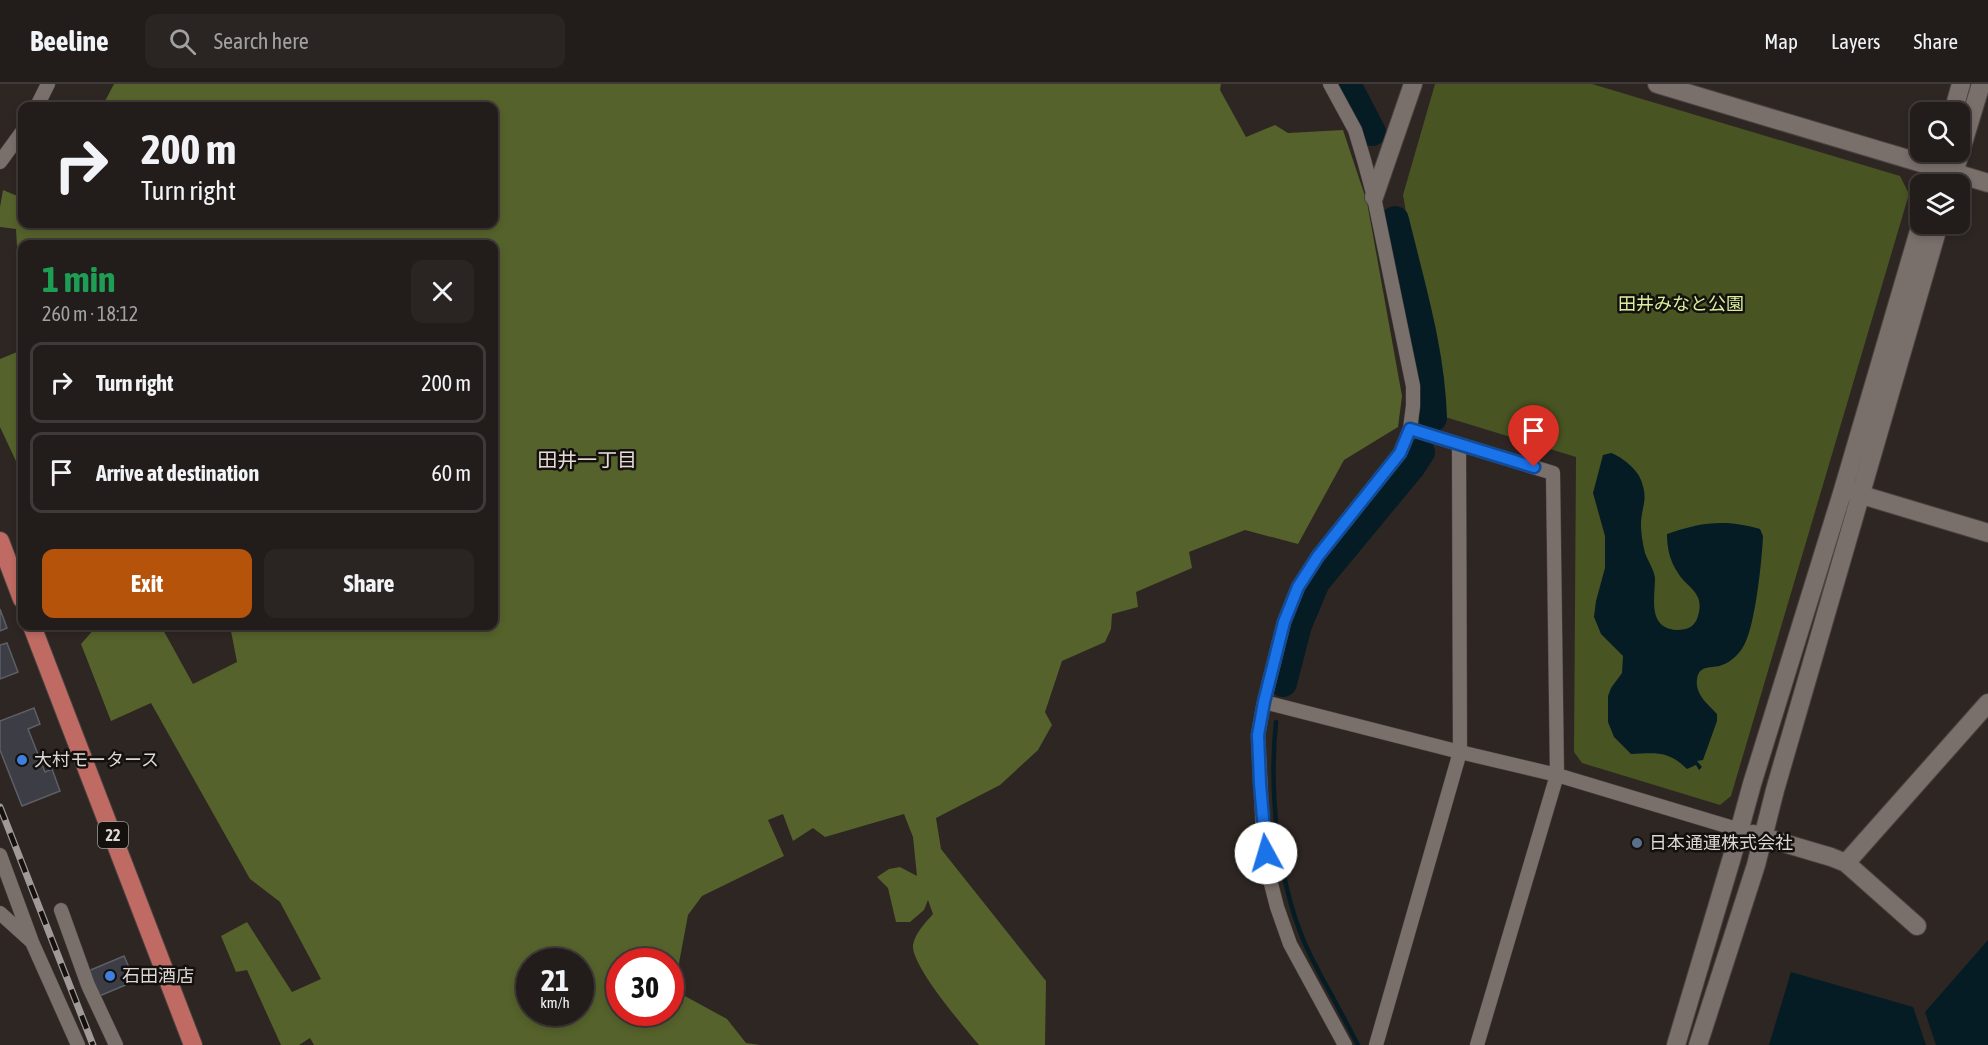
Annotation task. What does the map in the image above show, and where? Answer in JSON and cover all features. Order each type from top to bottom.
[{"type":"main road","points":[[0,541],[18,589]]},
{"type":"main road","name":"22","points":[[34,630],[191,1044]]},
{"type":"street","points":[[39,102],[48,84]]},
{"type":"street","points":[[1330,84],[1354,130],[1374,197],[1413,386],[1413,406],[1410,429],[1400,453],[1318,556],[1298,587],[1284,622],[1258,735],[1268,872],[1277,907],[1290,944],[1345,1045]]},
{"type":"street","points":[[1374,197],[1413,84]]},
{"type":"street","points":[[1657,84],[1943,172],[1988,183]]},
{"type":"street","points":[[1956,102],[1961,84]]},
{"type":"street","points":[[1943,172],[1981,84]]},
{"type":"street","points":[[0,162],[18,137]]},
{"type":"street","points":[[1676,1045],[1752,784],[1843,490],[1918,234]]},
{"type":"street","points":[[1698,1045],[1756,865],[1775,790],[1936,234]]},
{"type":"street","points":[[1410,429],[1553,473],[1557,775],[1477,1045]]},
{"type":"street","points":[[1376,1045],[1460,752],[1460,444]]},
{"type":"street","points":[[1843,490],[1988,533]]},
{"type":"street","points":[[1264,702],[1557,775],[1830,857],[1846,863],[1917,926]]},
{"type":"street","points":[[1846,863],[1988,703]]},
{"type":"street","points":[[0,855],[32,942],[77,1045]]},
{"type":"street","points":[[61,910],[88,985],[116,1045]]},
{"type":"street","points":[[0,913],[32,942]]},
{"type":"green space","points":[[114,84],[1221,84],[1220,90],[1246,137],[1275,125],[1288,133],[1343,130],[1367,202],[1402,396],[1398,427],[1344,460],[1298,544],[1245,530],[1189,552],[1192,568],[1136,592],[1138,607],[1112,614],[1111,629],[1105,642],[1062,661],[1045,712],[1052,725],[1038,750],[1000,785],[936,818],[941,849],[1046,981],[1045,1045],[979,1045],[951,1011],[920,967],[913,945],[918,932],[933,914],[928,900],[924,910],[910,922],[896,922],[888,888],[877,877],[889,869],[900,867],[917,876],[913,837],[904,814],[825,837],[813,828],[793,841],[783,814],[768,820],[784,856],[702,896],[688,915],[682,948],[606,948],[606,1026],[684,1026],[684,996],[727,1019],[746,1043],[760,1045],[314,1045],[310,1038],[299,1045],[281,1045],[247,970],[236,972],[221,936],[247,922],[292,992],[321,979],[280,902],[250,879],[151,703],[111,721],[81,644],[93,630],[163,630],[193,684],[237,662],[231,630],[498,630],[498,240],[18,240],[18,265],[16,229],[0,227],[3,190],[18,196],[18,228],[498,228],[498,102],[104,102]]},
{"type":"green space","name":"田井みなと公園","points":[[1435,84],[1592,84],[1900,176],[1909,194],[1731,796],[1720,805],[1582,763],[1574,752],[1576,457],[1442,416],[1437,381],[1401,215],[1406,212],[1403,195]]},
{"type":"green space","points":[[18,352],[18,465],[0,427],[0,359]]},
{"type":"water","points":[[1611,453],[1629,464],[1641,480],[1645,498],[1641,532],[1645,553],[1655,578],[1655,611],[1661,624],[1667,628],[1677,630],[1690,627],[1697,620],[1700,608],[1697,596],[1673,564],[1668,550],[1667,534],[1691,527],[1724,523],[1760,529],[1763,536],[1757,594],[1747,638],[1741,650],[1732,660],[1722,665],[1703,669],[1698,674],[1698,690],[1717,714],[1717,721],[1703,760],[1697,761],[1702,767],[1699,770],[1696,765],[1687,769],[1674,758],[1661,754],[1631,754],[1614,737],[1608,722],[1608,696],[1622,673],[1623,656],[1601,634],[1594,617],[1605,568],[1605,536],[1593,493],[1603,455]]},
{"type":"water","points":[[1988,940],[1988,1045],[1936,1045],[1925,1012]]},
{"type":"water","points":[[1791,972],[1913,1007],[1926,1045],[1769,1045]]},
{"type":"building","points":[[0,609],[7,628],[0,631]]},
{"type":"building","points":[[7,643],[18,672],[0,679],[0,645]]},
{"type":"building","name":"大村モータース","points":[[34,708],[40,724],[28,729],[45,772],[52,769],[60,791],[22,806],[0,750],[0,721]]},
{"type":"building","name":"石田酒店","points":[[124,956],[135,981],[97,997],[86,972]]},
{"type":"waterway","points":[[1347,84],[1372,132]]},
{"type":"waterway","points":[[1395,220],[1424,343],[1433,418]]},
{"type":"waterway","points":[[1283,683],[1298,625],[1316,582],[1421,452]]},
{"type":"waterway","points":[[1276,722],[1275,803],[1277,832],[1287,888],[1307,949],[1358,1045]]},
{"type":"railway","points":[[0,807],[93,1045]]},
{"type":"place","name":"大村モータース","points":[[22,760]]},
{"type":"place","name":"日本通運株式会社","points":[[1637,843]]},
{"type":"place","name":"石田酒店","points":[[110,976]]},
{"type":"district","name":"田井一丁目","points":[[587,460]]},
{"type":"route","points":[[1266,853],[1258,735],[1284,622],[1298,587],[1318,556],[1400,453],[1410,429],[1534,467]]}]
